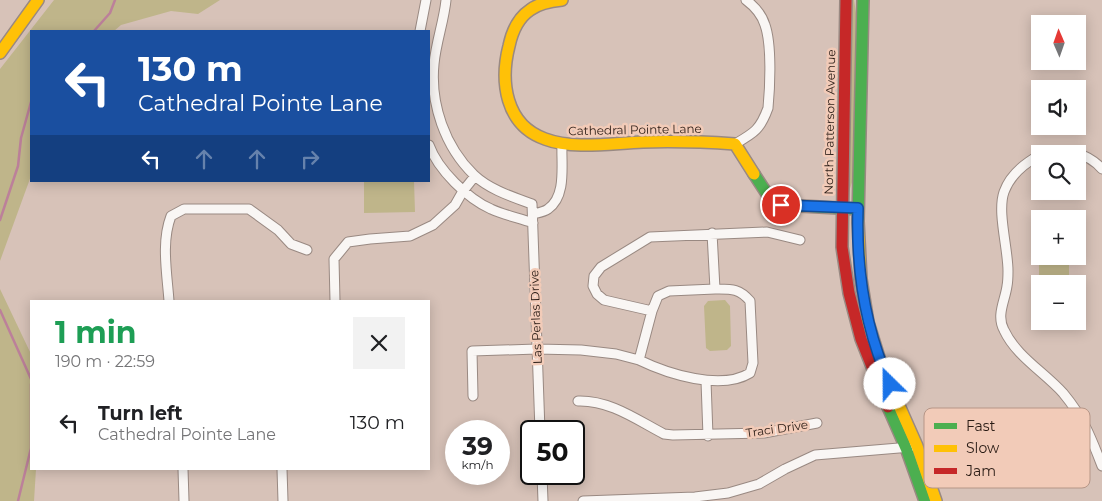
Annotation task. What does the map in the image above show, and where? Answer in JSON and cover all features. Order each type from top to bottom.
[{"type":"main road","points":[[0,53],[4,37],[38,0]]},
{"type":"main road","name":"Cathedral Pointe Lane","points":[[562,0],[550,1],[535,6],[524,14],[515,26],[510,38],[503,73],[506,98],[512,112],[521,123],[542,138],[562,144],[684,141],[734,144]]},
{"type":"main road","name":"North Patterson Avenue","points":[[846,0],[842,246],[854,316],[873,371],[924,474]]},
{"type":"main road","name":"North Patterson Avenue","points":[[864,0],[858,208],[858,244],[861,279],[868,322],[912,447],[925,501]]},
{"type":"main road","points":[[734,144],[769,197],[781,205],[858,208]]},
{"type":"main road","name":"North Patterson Avenue","points":[[930,488],[936,501]]},
{"type":"street","points":[[420,30],[426,0]]},
{"type":"street","points":[[335,300],[334,260],[348,242],[410,236],[433,225],[456,205],[463,191],[475,176],[449,142],[440,121],[437,105],[434,85],[434,64],[446,0]]},
{"type":"street","points":[[734,144],[756,131],[764,119],[768,108],[770,89],[768,39],[765,24],[758,12],[746,0]]},
{"type":"street","points":[[430,148],[442,168],[463,191],[491,209],[533,219],[547,210],[554,202],[560,190],[562,144]]},
{"type":"street","points":[[1086,157],[1102,170]]},
{"type":"street","points":[[1031,161],[1019,170],[1003,193],[1002,214],[1008,263],[1007,286],[1000,312],[1000,323],[1021,353],[1062,393],[1073,408]]},
{"type":"street","name":"Las Perlas Drive","points":[[475,176],[492,187],[532,204],[540,420]]},
{"type":"street","points":[[169,300],[165,245],[166,228],[171,216],[184,209],[249,209],[278,230],[291,244],[307,250]]},
{"type":"street","points":[[652,311],[604,300],[597,294],[593,286],[594,276],[601,266],[650,237],[767,232],[800,240]]},
{"type":"street","points":[[712,234],[715,288]]},
{"type":"street","points":[[473,396],[472,351],[581,350],[616,354],[639,360],[661,370],[706,381],[742,378],[750,373],[753,363],[750,301],[745,295],[736,290],[715,288],[669,291],[658,296],[639,360]]},
{"type":"street","points":[[706,381],[708,436]]},
{"type":"street","name":"Traci Drive","points":[[578,402],[591,401],[615,408],[664,434],[673,436],[764,433],[817,423]]},
{"type":"street","points":[[1090,432],[1102,466]]},
{"type":"street","points":[[583,501],[695,497],[728,493],[759,484],[785,469],[816,455],[912,447]]},
{"type":"street","points":[[183,470],[184,501]]},
{"type":"street","points":[[282,470],[283,501]]},
{"type":"street","points":[[542,485],[543,501]]},
{"type":"shaded area","points":[[54,0],[220,0],[198,14],[171,11],[121,25],[115,30],[31,30]]},
{"type":"shaded area","points":[[850,0],[854,0],[856,13],[853,179],[848,195]]},
{"type":"shaded area","points":[[30,31],[30,179],[0,261],[0,69]]},
{"type":"shaded area","points":[[364,182],[414,182],[415,212],[364,213]]},
{"type":"shaded area","points":[[1039,265],[1069,265],[1069,275],[1039,275]]},
{"type":"shaded area","points":[[0,289],[30,352],[30,470],[36,470],[34,501],[0,501]]},
{"type":"shaded area","points":[[725,300],[730,306],[731,346],[727,350],[710,351],[706,348],[704,306],[708,301]]},
{"type":"waterway","points":[[95,30],[110,13],[115,0]]},
{"type":"waterway","points":[[0,220],[18,166],[21,138],[30,106]]},
{"type":"waterway","points":[[0,310],[30,377]]},
{"type":"waterway","points":[[18,501],[30,452]]},
{"type":"traffic: fast","points":[[858,221],[863,0]]},
{"type":"traffic: fast","points":[[754,174],[769,197],[781,205],[858,209]]},
{"type":"traffic: fast","points":[[888,407],[906,448],[925,501]]},
{"type":"traffic: slow","points":[[0,53],[38,0]]},
{"type":"traffic: slow","points":[[562,0],[545,3],[530,10],[519,21],[512,36],[506,59],[506,87],[514,113],[521,123],[545,139],[568,144],[593,145],[643,142],[735,144],[754,174]]},
{"type":"traffic: slow","points":[[858,221],[861,279],[868,322],[882,367],[924,466]]},
{"type":"traffic: slow","points":[[932,488],[936,501]]},
{"type":"traffic: jam","points":[[846,0],[842,247],[849,293],[861,339],[888,407]]},
{"type":"route","points":[[781,205],[858,208],[858,244],[861,279],[868,322],[882,366],[890,384]]}]
